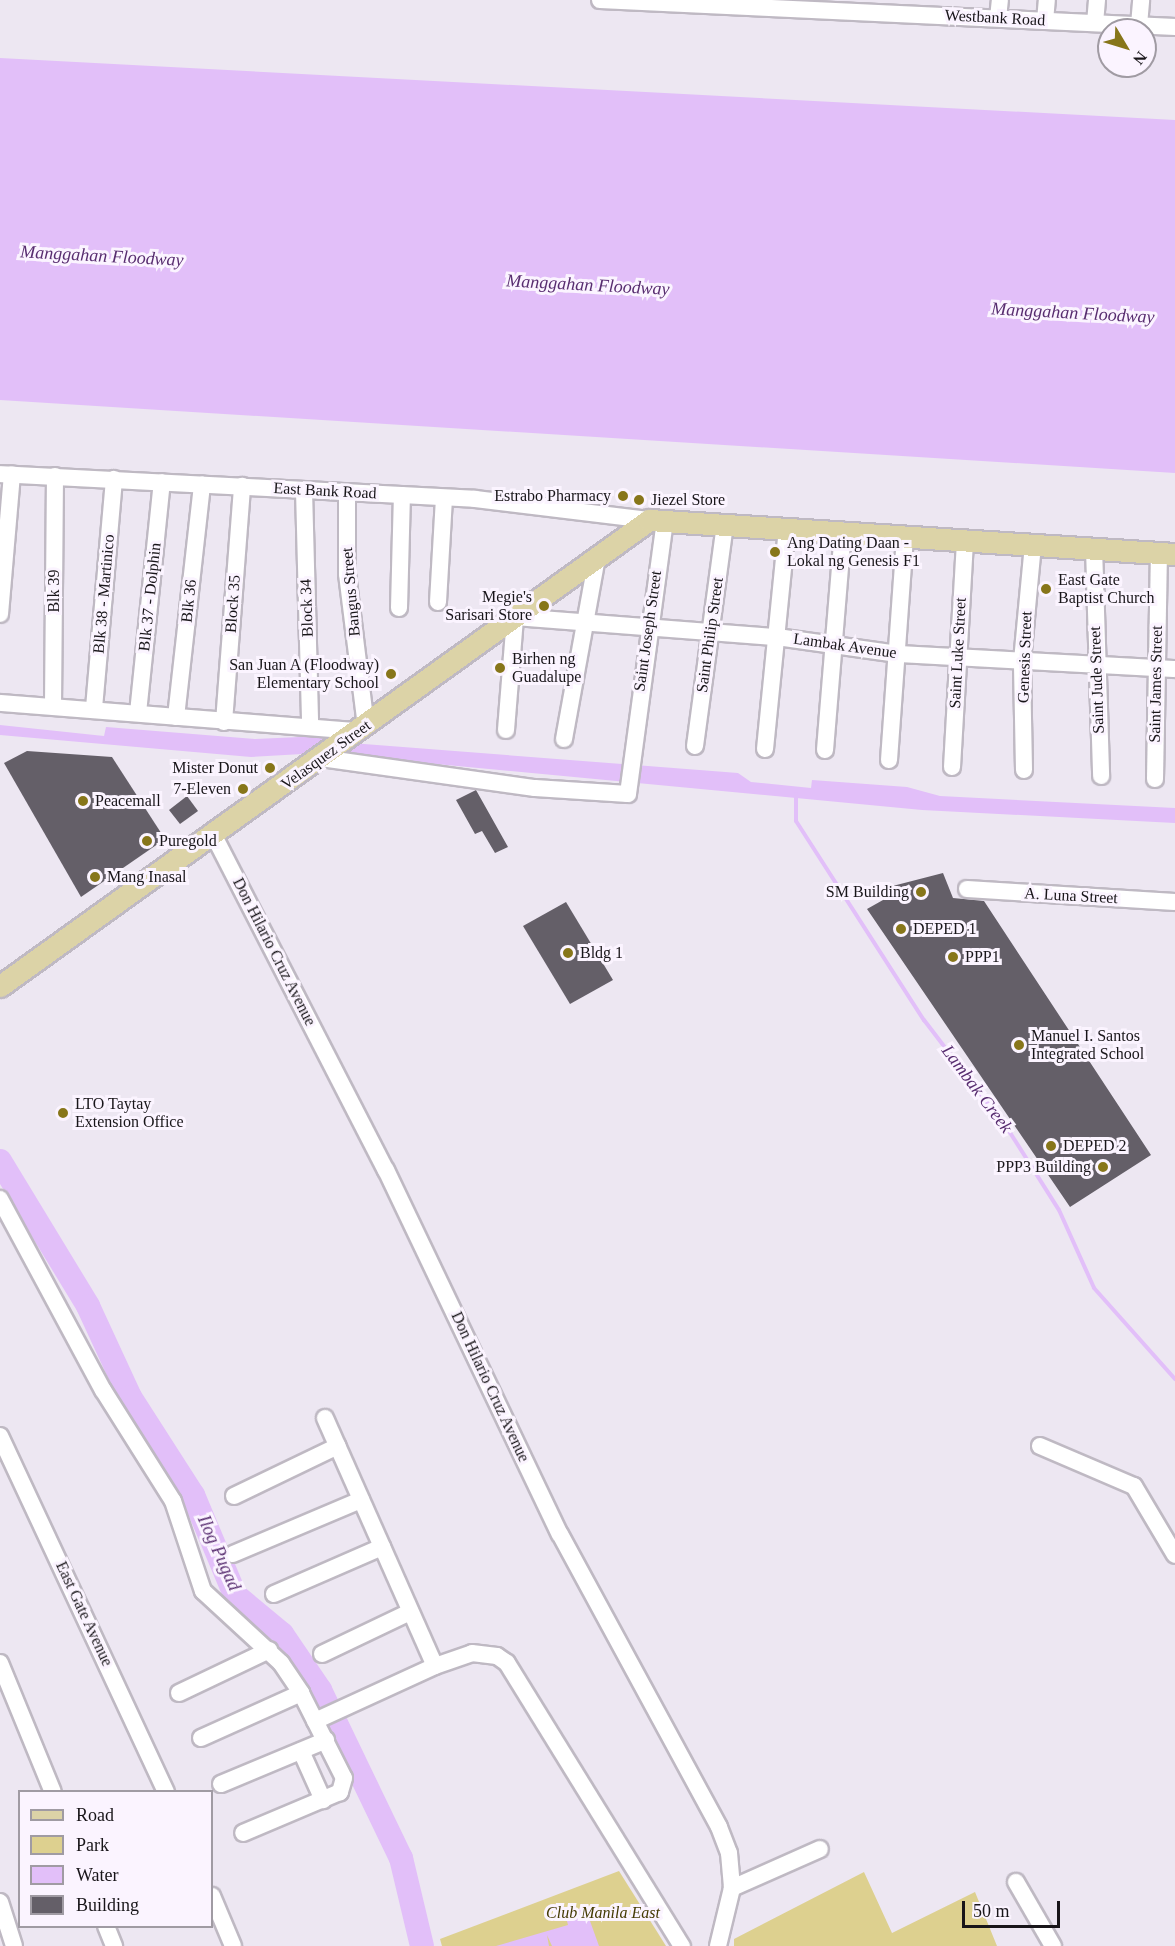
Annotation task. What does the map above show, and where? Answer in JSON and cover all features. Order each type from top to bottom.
[{"type":"main road","name":"Velasquez Street","points":[[0,986],[321,758],[515,616],[597,558],[657,520]]},
{"type":"main road","points":[[657,520],[1167,554]]},
{"type":"street","name":"Westbank Road","points":[[600,0],[937,7],[998,18],[1095,22]]},
{"type":"street","points":[[998,18],[1000,0]]},
{"type":"street","points":[[1045,21],[1047,0]]},
{"type":"street","points":[[1095,22],[1097,0]]},
{"type":"street","points":[[1140,18],[1142,0]]},
{"type":"street","name":"Westbank Road","points":[[1157,26],[1175,27]]},
{"type":"street","points":[[0,614],[6,474]]},
{"type":"street","name":"East Bank Road","points":[[6,474],[402,495],[657,520]]},
{"type":"street","name":"Blk 39","points":[[53,705],[55,477]]},
{"type":"street","name":"Blk 38 - Martinico","points":[[94,708],[114,479]]},
{"type":"street","name":"Blk 37 - Dolphin","points":[[138,713],[162,482]]},
{"type":"street","name":"Blk 36","points":[[176,717],[202,484]]},
{"type":"street","name":"Block 35","points":[[224,722],[242,486]]},
{"type":"street","name":"Block 34","points":[[304,490],[310,727]]},
{"type":"street","name":"Bangus Street","points":[[347,493],[347,574],[362,728]]},
{"type":"street","points":[[399,608],[402,495]]},
{"type":"street","points":[[438,602],[444,498]]},
{"type":"street","name":"Saint Joseph Street","points":[[321,758],[535,788],[628,789],[632,742],[648,628],[657,520]]},
{"type":"street","name":"Saint Philip Street","points":[[695,746],[725,523]]},
{"type":"street","points":[[765,749],[787,528]]},
{"type":"street","points":[[825,750],[843,531]]},
{"type":"street","points":[[889,760],[905,536]]},
{"type":"street","name":"Saint Luke Street","points":[[952,767],[965,539]]},
{"type":"street","name":"Genesis Street","points":[[1024,770],[1022,662],[1033,544]]},
{"type":"street","name":"Saint Jude Street","points":[[1094,548],[1095,662],[1101,776]]},
{"type":"street","name":"Saint James Street","points":[[1155,779],[1154,666],[1167,554]]},
{"type":"street","points":[[564,739],[582,624],[597,558]]},
{"type":"street","points":[[506,730],[515,616]]},
{"type":"street","name":"Lambak Avenue","points":[[515,616],[582,624],[777,637],[834,647],[898,654],[1022,662],[1095,662],[1175,669]]},
{"type":"street","points":[[0,703],[94,708],[224,722],[362,728]]},
{"type":"street","name":"Don Hilario Cruz Avenue","points":[[213,834],[386,1170],[560,1534],[719,1827],[729,1853],[732,1887],[718,1946]]},
{"type":"street","name":"A. Luna Street","points":[[967,889],[1175,902]]},
{"type":"street","points":[[0,1199],[104,1390],[173,1501],[203,1592],[269,1650],[321,1718],[326,1740],[343,1786],[323,1800],[243,1833]]},
{"type":"street","points":[[325,1418],[435,1666]]},
{"type":"street","name":"East Gate Avenue","points":[[0,1437],[166,1790]]},
{"type":"street","points":[[234,1496],[338,1446]]},
{"type":"street","points":[[1041,1446],[1134,1486],[1175,1555]]},
{"type":"street","points":[[233,1554],[361,1500]]},
{"type":"street","points":[[274,1594],[382,1547]]},
{"type":"street","points":[[322,1654],[410,1612]]},
{"type":"street","points":[[179,1693],[269,1650]]},
{"type":"street","points":[[321,1718],[435,1666],[483,1651],[507,1663],[682,1946]]},
{"type":"street","points":[[0,1663],[53,1790]]},
{"type":"street","points":[[201,1738],[301,1693]]},
{"type":"street","points":[[221,1784],[326,1740]]},
{"type":"street","points":[[301,1751],[323,1800]]},
{"type":"street","points":[[732,1887],[820,1849]]},
{"type":"street","points":[[1016,1882],[1053,1946]]},
{"type":"street","points":[[213,1898],[233,1946]]},
{"type":"street","points":[[0,1902],[14,1946]]},
{"type":"street","points":[[107,1928],[114,1946]]},
{"type":"green space","name":"Club Manila East","points":[[619,1871],[666,1946],[442,1946],[440,1939]]},
{"type":"green space","points":[[864,1872],[892,1933],[975,1892],[997,1946],[734,1946],[734,1939]]},
{"type":"water","name":"Manggahan Floodway","points":[[0,58],[1175,120],[1175,473],[0,400]]},
{"type":"water","points":[[0,725],[104,736],[106,727],[255,739],[323,736],[351,743],[738,773],[751,782],[811,788],[812,780],[907,787],[940,796],[1175,808],[1175,823],[922,810],[320,753],[251,757],[0,735]]},
{"type":"water","points":[[585,1907],[599,1946],[552,1946],[547,1935],[549,1946],[496,1946],[568,1925],[565,1913]]},
{"type":"building","name":"Peacemall","points":[[27,751],[112,757],[165,839],[81,897],[4,763]]},
{"type":"building","points":[[476,790],[508,847],[495,853],[482,831],[475,834],[456,800]]},
{"type":"building","points":[[187,796],[198,811],[180,824],[169,810]]},
{"type":"building","name":"Manuel I. Santos Integrated School","points":[[943,873],[953,898],[984,901],[1151,1155],[1070,1207],[867,909],[883,900],[881,889]]},
{"type":"building","name":"Bldg 1","points":[[566,902],[613,980],[570,1004],[523,926]]},
{"type":"waterway","name":"Lambak Creek","points":[[796,794],[796,821],[924,1020],[1009,1131],[1059,1210],[1094,1288],[1175,1379]]},
{"type":"waterway","name":"Ilog Pugad","points":[[0,1161],[88,1306],[130,1397],[193,1495],[235,1595],[282,1634],[320,1690],[401,1858],[422,1946]]},
{"type":"place","name":"Estrabo Pharmacy","points":[[623,496]]},
{"type":"place","name":"Jiezel Store","points":[[639,500]]},
{"type":"place","name":"Ang Dating Daan - Lokal ng Genesis F1","points":[[775,552]]},
{"type":"place","name":"East Gate Baptist Church","points":[[1046,589]]},
{"type":"place","name":"Megie's Sarisari Store","points":[[544,606]]},
{"type":"place","name":"Birhen ng Guadalupe","points":[[500,668]]},
{"type":"place","name":"San Juan A (Floodway) Elementary School","points":[[391,674]]},
{"type":"place","name":"Mister Donut","points":[[270,768]]},
{"type":"place","name":"7-Eleven","points":[[243,789]]},
{"type":"place","name":"Peacemall","points":[[83,801]]},
{"type":"place","name":"Puregold","points":[[147,841]]},
{"type":"place","name":"Mang Inasal","points":[[95,877]]},
{"type":"place","name":"SM Building","points":[[921,892]]},
{"type":"place","name":"DEPED 1","points":[[901,929]]},
{"type":"place","name":"Bldg 1","points":[[568,953]]},
{"type":"place","name":"PPP1","points":[[953,957]]},
{"type":"place","name":"Manuel I. Santos Integrated School","points":[[1019,1045]]},
{"type":"place","name":"LTO Taytay Extension Office","points":[[63,1113]]},
{"type":"place","name":"DEPED 2","points":[[1051,1146]]},
{"type":"place","name":"PPP3 Building","points":[[1103,1167]]}]
